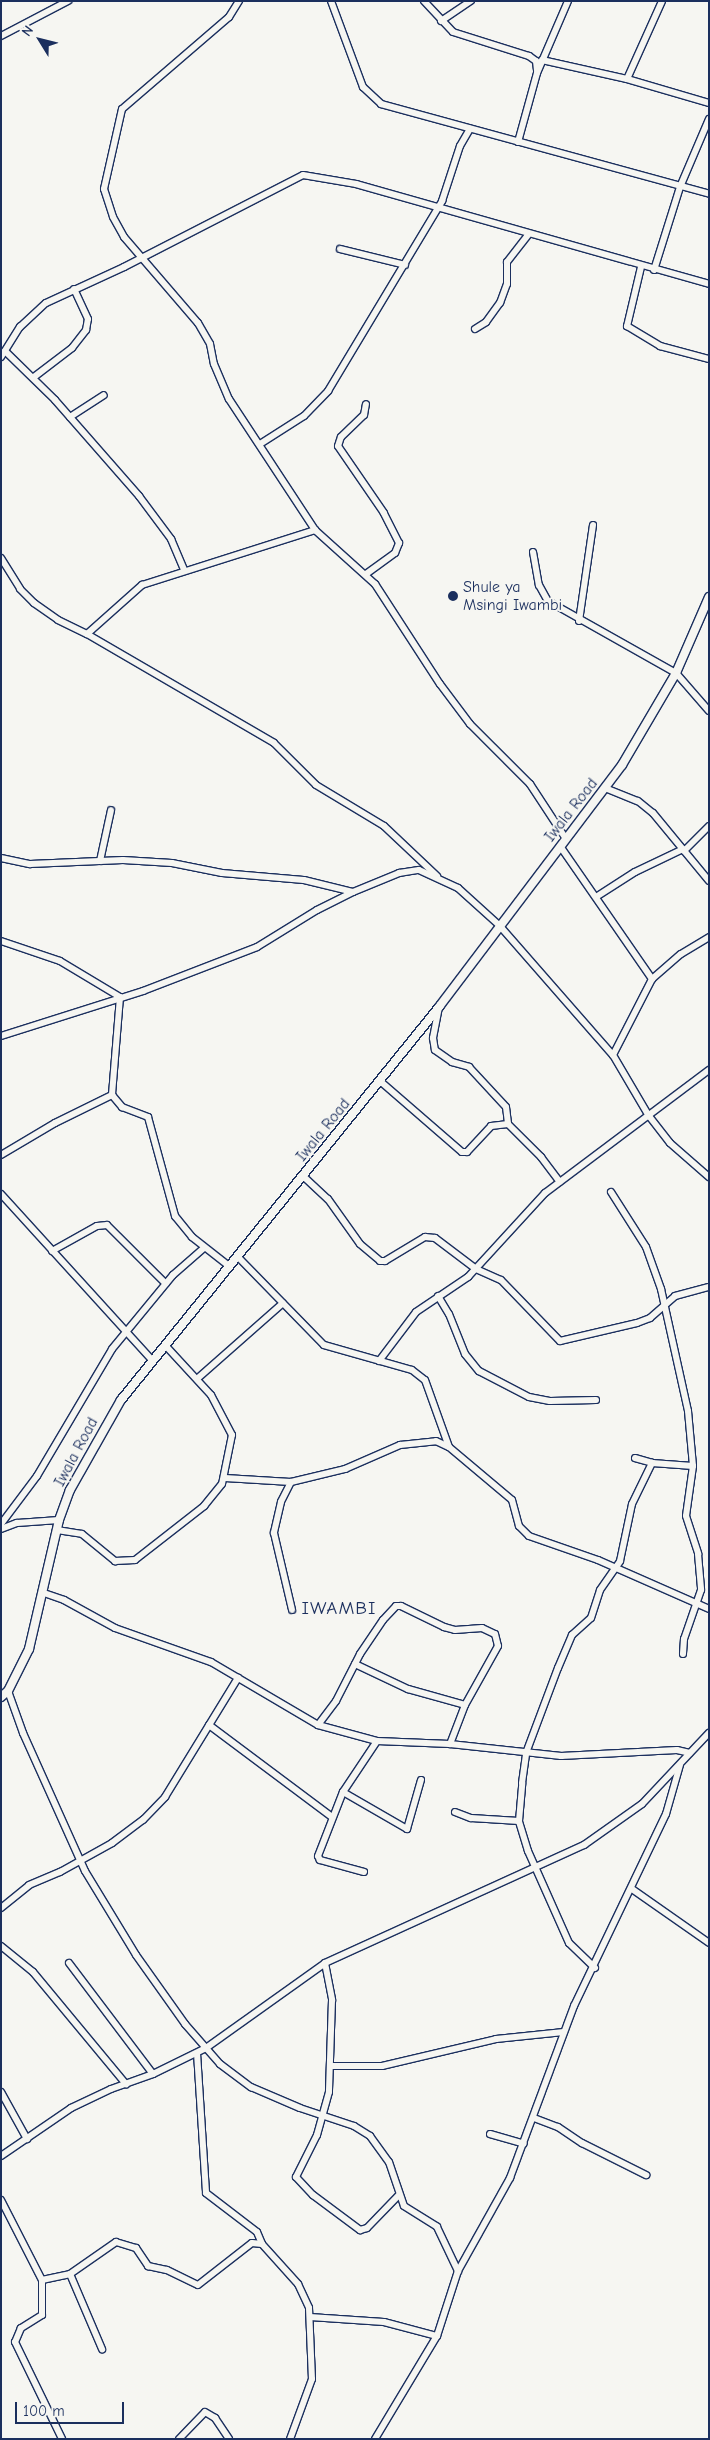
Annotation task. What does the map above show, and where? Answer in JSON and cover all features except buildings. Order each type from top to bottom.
[{"type":"street","points":[[1,36],[68,1]]},
{"type":"street","points":[[239,1],[229,17],[127,102],[117,118],[105,195],[121,233],[143,256],[198,322],[210,344],[224,391],[315,530],[366,574],[470,724],[530,784],[566,839]]},
{"type":"street","points":[[331,1],[351,60],[372,98],[397,110],[709,194]]},
{"type":"street","points":[[424,1],[440,21],[460,36],[529,56],[536,62],[537,74]]},
{"type":"street","points":[[440,21],[471,1]]},
{"type":"street","points":[[518,142],[537,74],[568,1]]},
{"type":"street","points":[[626,79],[662,1]]},
{"type":"street","points":[[542,60],[626,79],[709,103]]},
{"type":"street","points":[[654,270],[680,187],[709,119]]},
{"type":"street","points":[[260,444],[304,416],[328,391],[437,209],[460,146],[470,129]]},
{"type":"street","points":[[184,570],[160,522],[34,377],[3,354],[30,317],[46,303],[303,175],[356,184],[528,235],[709,284]]},
{"type":"street","points":[[475,330],[491,317],[500,303],[508,284],[507,262],[528,235]]},
{"type":"street","points":[[340,249],[404,265]]},
{"type":"street","points":[[641,267],[627,326],[660,346],[709,359]]},
{"type":"street","points":[[34,377],[72,348],[86,330],[88,319],[74,289]]},
{"type":"street","points":[[70,417],[104,395]]},
{"type":"street","points":[[366,404],[364,415],[341,437],[338,446],[384,512],[399,543],[395,553],[366,574]]},
{"type":"street","points":[[579,621],[592,525]]},
{"type":"street","points":[[87,634],[134,589],[184,570],[218,563],[315,530]]},
{"type":"street","points":[[533,552],[542,594],[579,621],[676,673],[709,711]]},
{"type":"street","points":[[1,558],[20,589],[34,603],[58,620],[87,634],[274,743],[326,793],[384,826],[438,876],[458,888],[500,925],[613,1055],[649,1116],[670,1143],[709,1177]]},
{"type":"street","name":"Iwala Road","points":[[1,1697],[8,1691],[29,1649],[44,1593],[59,1520],[92,1447],[120,1400],[152,1360],[166,1346],[439,1008],[500,925],[606,788],[644,732],[676,673],[709,597]]},
{"type":"street","points":[[606,788],[638,801],[653,813],[709,881]]},
{"type":"street","points":[[100,860],[111,810]]},
{"type":"street","points":[[596,897],[635,872],[684,850],[709,826]]},
{"type":"street","points":[[560,846],[652,979]]},
{"type":"street","points":[[1,858],[30,864],[100,860],[172,863],[222,873],[304,880],[353,892]]},
{"type":"street","points":[[1,1036],[120,997],[257,947],[317,910],[353,892],[407,871],[419,870],[438,876]]},
{"type":"street","points":[[613,1055],[652,979],[681,954],[709,937]]},
{"type":"street","points":[[1,941],[60,961],[120,997]]},
{"type":"street","points":[[120,997],[112,1095],[122,1107],[148,1116],[175,1216],[183,1229],[204,1248],[229,1266]]},
{"type":"street","points":[[439,1008],[433,1038],[435,1050],[452,1062],[469,1067],[506,1107],[508,1124],[541,1157],[560,1182]]},
{"type":"street","points":[[379,1361],[416,1312],[476,1270],[508,1231],[560,1182],[709,1070]]},
{"type":"street","points":[[380,1081],[462,1152],[467,1152],[491,1126],[508,1124]]},
{"type":"street","points":[[1,1155],[55,1123],[112,1095]]},
{"type":"street","points":[[304,1176],[328,1199],[360,1244],[382,1262],[429,1236],[476,1270],[501,1280],[560,1341],[637,1323],[650,1318],[675,1296],[709,1287]]},
{"type":"street","points":[[611,1192],[646,1247],[665,1303],[688,1410],[693,1466],[686,1516],[698,1554],[698,1604],[684,1639],[683,1654]]},
{"type":"street","points":[[1,1194],[152,1360]]},
{"type":"street","points":[[52,1251],[87,1231],[107,1225],[166,1284]]},
{"type":"street","points":[[1,1524],[37,1476],[112,1349],[166,1284],[204,1248]]},
{"type":"street","points":[[237,1256],[324,1345],[342,1353],[412,1370],[425,1380],[449,1447]]},
{"type":"street","points":[[438,1296],[449,1314],[465,1354],[479,1371],[529,1397],[550,1401],[596,1400]]},
{"type":"street","points":[[198,1378],[283,1303]]},
{"type":"street","points":[[57,1530],[82,1534],[115,1561],[135,1560],[204,1506],[225,1478],[232,1435],[220,1409],[198,1378],[166,1346]]},
{"type":"street","points":[[225,1478],[291,1482],[345,1469],[400,1445],[436,1441],[449,1447],[512,1500],[519,1526],[529,1536],[615,1568],[709,1609]]},
{"type":"street","points":[[635,1458],[652,1463],[693,1466]]},
{"type":"street","points":[[595,1968],[569,1943],[535,1868],[519,1820],[526,1753],[569,1641],[591,1618],[600,1590],[620,1561],[637,1490],[652,1463]]},
{"type":"street","points":[[291,1482],[281,1502],[274,1533],[292,1610]]},
{"type":"street","points":[[1,1529],[17,1523],[59,1520]]},
{"type":"street","points":[[44,1593],[64,1600],[115,1628],[211,1662],[318,1724],[377,1741],[450,1744],[561,1756],[683,1750],[690,1753]]},
{"type":"street","points":[[318,1724],[336,1701],[355,1664],[396,1606],[455,1630],[488,1629],[495,1634],[498,1646],[465,1705],[450,1744]]},
{"type":"street","points":[[355,1664],[408,1689],[465,1705]]},
{"type":"street","points":[[1,1908],[34,1882],[81,1860],[129,1833],[154,1810],[238,1678]]},
{"type":"street","points":[[8,1691],[23,1733],[81,1860],[136,1955],[206,2048],[220,2064],[251,2087],[363,2130],[376,2142],[392,2169],[398,2196],[409,2211],[442,2232],[458,2271]]},
{"type":"street","points":[[209,1725],[332,1817]]},
{"type":"street","points":[[1,2156],[28,2139],[59,2115],[126,2084],[153,2074],[206,2048],[325,1963],[584,1845],[611,1828],[642,1804],[680,1763],[707,1738]]},
{"type":"street","points":[[364,1872],[318,1859],[342,1792],[377,1741]]},
{"type":"street","points":[[375,2439],[437,2336],[458,2271],[484,2229],[524,2144],[564,2032],[666,1814],[680,1763]]},
{"type":"street","points":[[342,1792],[407,1829],[421,1780]]},
{"type":"street","points":[[455,1812],[471,1818],[519,1820]]},
{"type":"street","points":[[632,1889],[709,1943]]},
{"type":"street","points":[[1,1946],[33,1972],[126,2084]]},
{"type":"street","points":[[69,1963],[153,2074]]},
{"type":"street","points":[[325,1963],[332,2000],[332,2066],[324,2116],[297,2172],[299,2182],[360,2230],[367,2228],[398,2196]]},
{"type":"street","points":[[332,2066],[382,2066],[496,2039],[564,2032]]},
{"type":"street","points":[[197,2053],[206,2192],[257,2232],[262,2244],[303,2292],[310,2317],[312,2379],[290,2439]]},
{"type":"street","points":[[1,2092],[28,2139]]},
{"type":"street","points":[[534,2118],[558,2127],[588,2146],[610,2154],[646,2175]]},
{"type":"street","points":[[490,2134],[524,2144]]},
{"type":"street","points":[[1,2200],[42,2280],[42,2315],[21,2328],[15,2342],[62,2439]]},
{"type":"street","points":[[42,2280],[70,2274],[110,2245],[121,2243],[140,2251],[148,2266],[167,2270],[198,2285],[252,2243],[262,2244]]},
{"type":"street","points":[[70,2274],[102,2349]]},
{"type":"street","points":[[310,2317],[384,2322],[437,2336]]},
{"type":"street","points":[[179,2439],[205,2412],[215,2418],[230,2439]]},
{"type":"place","name":"Shule ya Msingi Iwambi","points":[[453,596]]},
{"type":"district","name":"IWAMBI","points":[[339,1609]]}]
